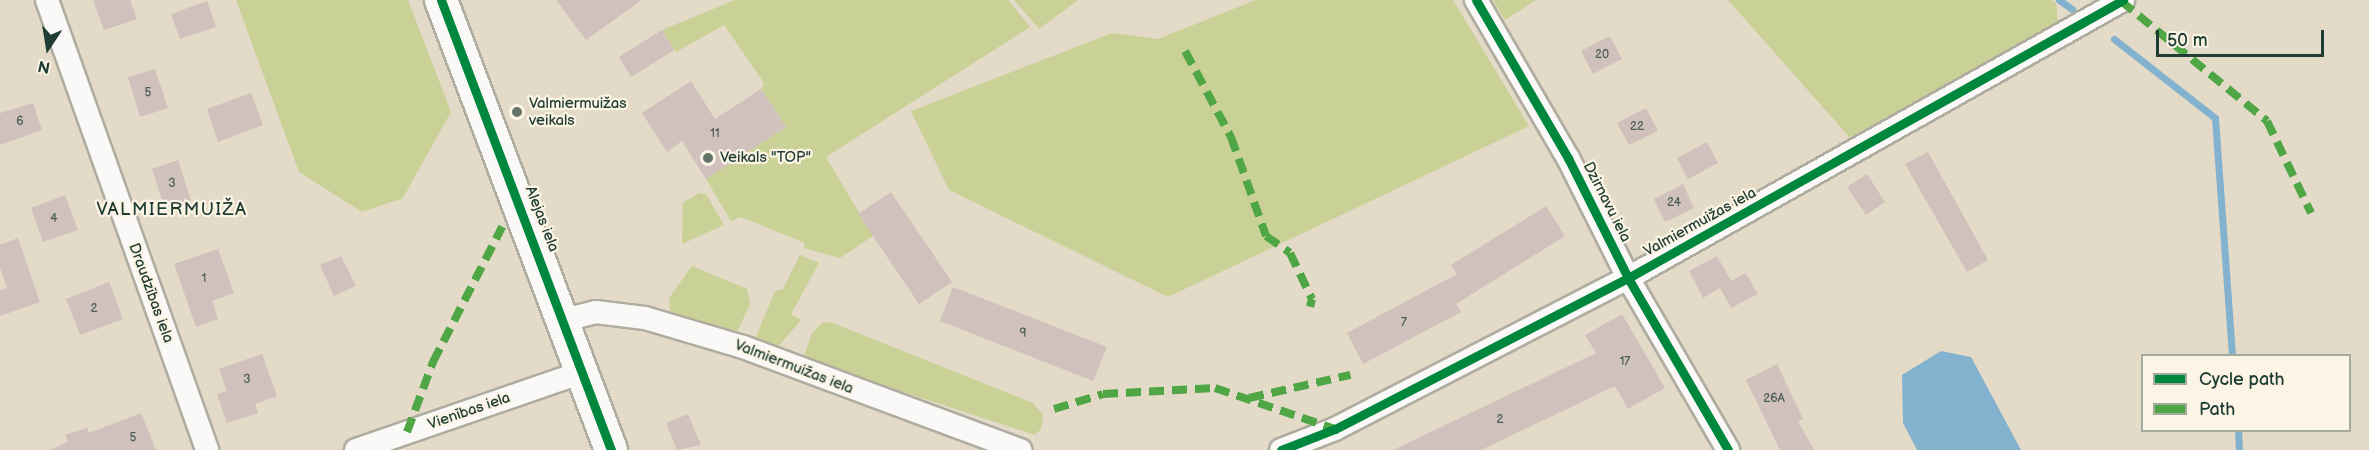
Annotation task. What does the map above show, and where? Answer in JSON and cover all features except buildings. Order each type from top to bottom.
[{"type":"main road","name":"Alejas iela","points":[[441,0],[564,320],[611,450]]},
{"type":"street","name":"Draudzības iela","points":[[47,0],[207,450]]},
{"type":"street","name":"Dzirnavu iela","points":[[1476,0],[1568,158],[1628,278],[1728,450]]},
{"type":"street","name":"Valmiermuižas iela","points":[[1281,450],[1306,446],[1628,278],[2123,0]]},
{"type":"street","name":"Valmiermuižas iela","points":[[564,320],[596,312],[645,318],[743,347],[1020,450]]},
{"type":"street","name":"Vienības iela","points":[[357,450],[582,372]]},
{"type":"green space","points":[[236,0],[408,0],[451,112],[403,198],[362,212],[299,172]]},
{"type":"green space","points":[[735,0],[1008,0],[1030,27],[826,157],[873,236],[840,258],[804,248],[805,243],[741,217],[731,221],[706,179],[786,127],[761,89],[764,83],[724,25],[676,52],[662,30]]},
{"type":"green space","points":[[1014,0],[1078,0],[1039,29]]},
{"type":"green space","points":[[1256,0],[1453,0],[1529,126],[1168,297],[949,190],[911,111],[1112,33],[1158,39]]},
{"type":"green space","points":[[1493,0],[1536,0],[1505,20]]},
{"type":"green space","points":[[1728,0],[2051,0],[2056,3],[2058,23],[1852,140]]},
{"type":"green space","points":[[699,193],[706,194],[724,225],[682,244],[683,203]]},
{"type":"green space","points":[[800,255],[819,263],[791,314],[801,320],[777,348],[760,343],[756,337],[775,291],[783,289]]},
{"type":"green space","points":[[692,266],[747,289],[750,304],[738,330],[730,333],[670,311],[669,298]]},
{"type":"green space","points":[[830,322],[1033,403],[1043,415],[1041,429],[1035,435],[803,359],[812,333],[822,323]]},
{"type":"water","points":[[1941,351],[1971,357],[2021,450],[1917,450],[1903,423],[1902,375]]},
{"type":"waterway","points":[[2059,0],[2072,9]]},
{"type":"waterway","points":[[2114,39],[2215,118],[2232,354]]},
{"type":"waterway","points":[[2238,432],[2239,450]]},
{"type":"marked path","points":[[2121,1],[2267,121],[2311,213]]},
{"type":"marked path","points":[[1185,51],[1231,137],[1266,236],[1290,253],[1312,299],[1310,307]]},
{"type":"marked path","points":[[407,432],[433,362],[502,227]]},
{"type":"marked path","points":[[1249,398],[1350,375]]},
{"type":"marked path","points":[[1054,409],[1103,394],[1215,388],[1335,429]]},
{"type":"cycle path","points":[[441,0],[611,450]]},
{"type":"cycle path","points":[[1476,0],[1568,158],[1628,278],[1728,450]]},
{"type":"cycle path","points":[[1281,450],[1335,429],[1628,278],[2123,0]]},
{"type":"place","name":"Valmiermuižas veikals","points":[[517,112]]},
{"type":"place","name":"Veikals \"TOP\"","points":[[708,158]]},
{"type":"district","name":"VALMIERMUIŽA","points":[[172,210]]}]
